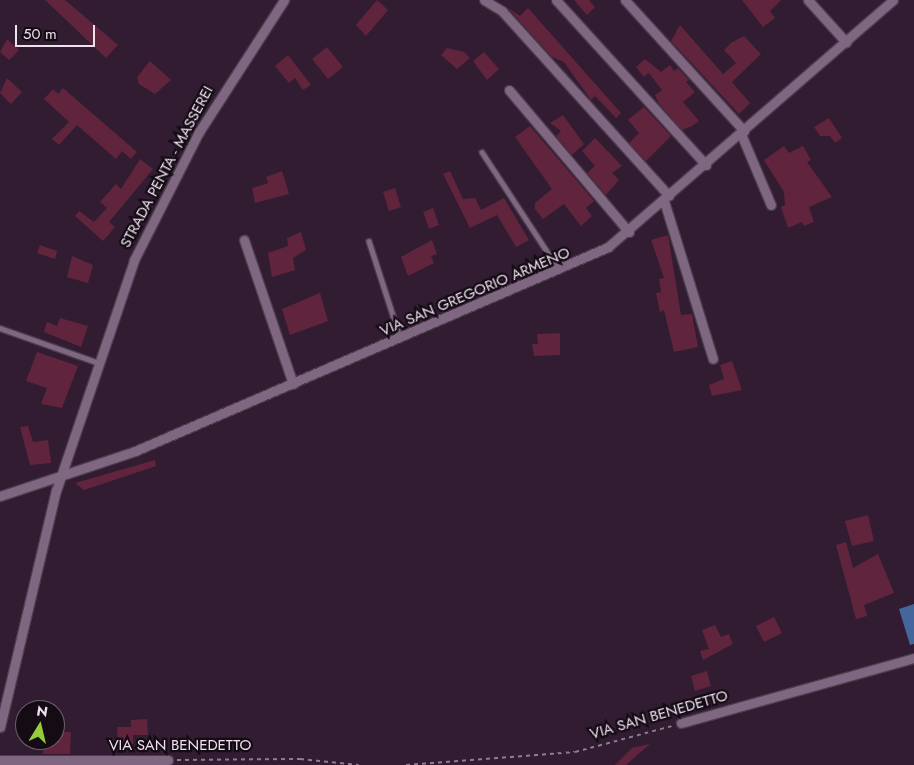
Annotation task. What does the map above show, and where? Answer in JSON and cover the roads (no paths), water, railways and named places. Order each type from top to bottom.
[{"type":"street","name":"STRADA PENTA - MASSEREI","points":[[0,727],[32,585],[99,362],[134,260],[163,199],[243,58],[284,0]]},
{"type":"street","points":[[484,0],[502,11],[666,199],[713,359]]},
{"type":"street","points":[[556,0],[706,165]]},
{"type":"street","points":[[625,0],[742,132],[771,206]]},
{"type":"street","points":[[808,0],[846,42]]},
{"type":"street","name":"VIA SAN GREGORIO ARMENO","points":[[0,496],[135,451],[560,271],[629,232],[893,0]]},
{"type":"street","points":[[509,90],[629,232]]},
{"type":"street","points":[[244,240],[293,384]]},
{"type":"street","name":"VIA SAN BENEDETTO","points":[[681,723],[914,658]]},
{"type":"street","name":"VIA SAN BENEDETTO","points":[[0,760],[168,760]]},
{"type":"lane","points":[[482,152],[560,271]]},
{"type":"lane","points":[[369,241],[401,339]]},
{"type":"lane","points":[[0,328],[99,362]]},
{"type":"water","points":[[914,604],[914,644],[910,645],[899,609]]}]
